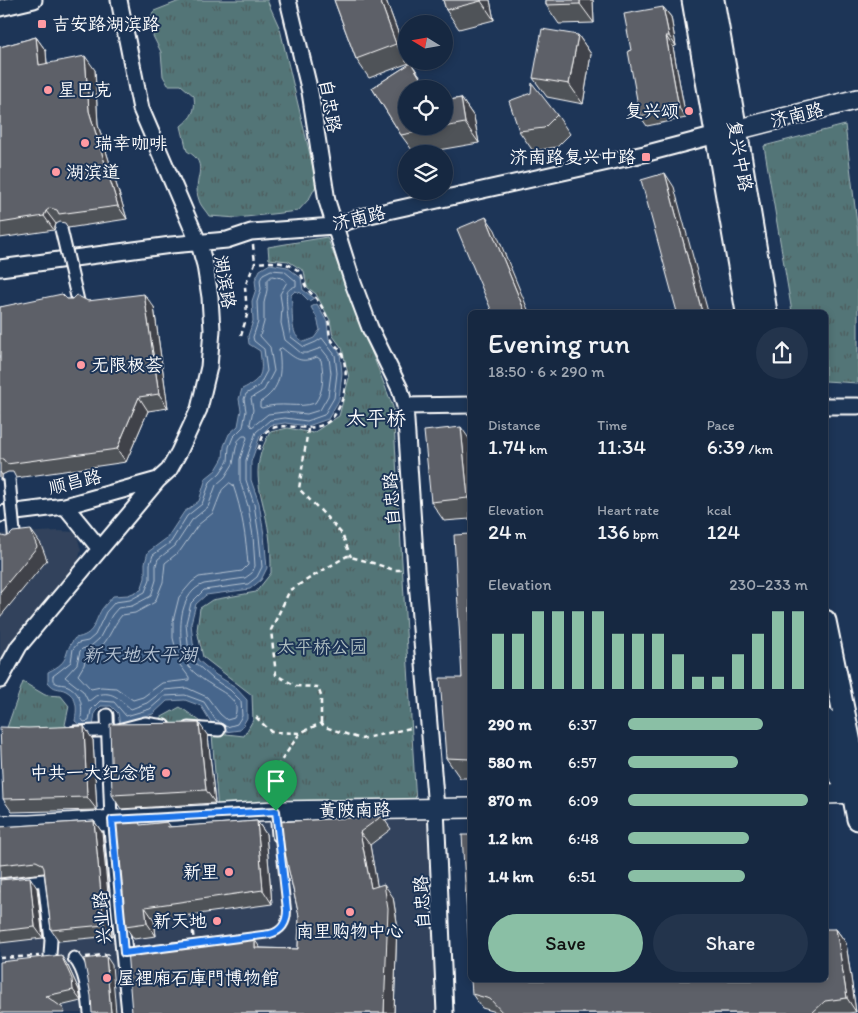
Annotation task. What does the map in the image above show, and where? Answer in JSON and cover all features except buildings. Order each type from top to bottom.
[{"type":"main road","name":"复兴中路","points":[[693,0],[726,132],[766,310]]},
{"type":"main road","name":"复兴中路","points":[[713,0],[747,310]]},
{"type":"main road","points":[[828,636],[855,767],[858,819]]},
{"type":"main road","points":[[828,731],[838,773],[856,793]]},
{"type":"street","points":[[0,8],[34,0]]},
{"type":"street","name":"湖滨路","points":[[0,680],[19,646],[158,480],[169,470],[198,409],[209,366],[212,330],[205,265],[199,244],[141,109],[119,0]]},
{"type":"street","name":"自忠路","points":[[288,0],[310,92],[327,201],[334,226],[370,328],[400,389],[405,406],[416,569],[436,808],[445,1013]]},
{"type":"street","name":"济南路","points":[[0,268],[171,245],[228,240],[251,232],[334,226],[360,217],[644,154],[858,99]]},
{"type":"street","points":[[61,229],[79,305]]},
{"type":"street","points":[[405,406],[468,405]]},
{"type":"street","points":[[828,406],[858,406]]},
{"type":"street","points":[[9,479],[6,513],[15,543]]},
{"type":"street","name":"顺昌路","points":[[6,513],[65,506],[158,480]]},
{"type":"street","points":[[65,506],[100,549]]},
{"type":"street","points":[[107,715],[112,820]]},
{"type":"street","points":[[64,733],[118,730],[145,723],[219,730]]},
{"type":"street","points":[[828,794],[856,793]]},
{"type":"street","name":"黄陂南路","points":[[0,825],[276,811],[468,808]]},
{"type":"street","points":[[276,811],[278,835]]},
{"type":"street","name":"兴业路","points":[[112,820],[130,1013]]},
{"type":"street","points":[[0,885],[44,880],[51,940],[50,955]]},
{"type":"street","points":[[74,958],[80,964],[89,1000],[90,1013]]},
{"type":"path","points":[[241,336],[247,315],[245,286],[255,263],[251,232]]},
{"type":"path","points":[[255,263],[278,262],[296,269],[303,277],[306,288],[314,296],[329,322],[330,338],[343,356],[346,375],[340,406],[332,418],[323,424],[308,429],[286,426],[273,427],[264,436],[258,450]]},
{"type":"path","points":[[308,429],[299,489],[342,534],[351,557]]},
{"type":"path","points":[[416,569],[394,570],[347,556],[290,590],[271,630],[276,675],[296,686],[318,687],[321,696],[321,723],[325,727],[361,739],[429,724]]},
{"type":"path","points":[[256,717],[271,732],[300,733],[321,723]]},
{"type":"path","points":[[276,811],[279,764],[300,733]]},
{"type":"path","points":[[230,939],[275,933],[282,928],[287,920],[278,835]]},
{"type":"path","points":[[190,907],[194,944]]},
{"type":"path","points":[[186,945],[201,943]]},
{"type":"shaded area","points":[[76,532],[81,550],[78,563],[0,661],[0,534]]},
{"type":"shaded area","name":"新天地","points":[[426,817],[431,830],[436,1013],[0,1013],[0,829]]},
{"type":"green space","points":[[182,0],[267,0],[280,29],[317,184],[309,199],[298,211],[237,218],[209,216],[201,204],[197,192],[200,167],[194,156],[187,151],[181,126],[192,113],[194,96],[181,85],[168,85],[163,76],[161,52],[150,30],[149,21],[154,11]]},
{"type":"green space","points":[[845,125],[858,232],[858,383],[828,381],[828,310],[792,310],[764,146]]},
{"type":"green space","name":"太平桥公园","points":[[327,237],[393,407],[416,804],[218,812],[212,734],[3,739],[23,682],[45,695],[61,696],[69,706],[65,725],[80,735],[124,732],[160,718],[180,707],[217,733],[244,736],[253,720],[252,695],[203,657],[197,630],[200,608],[212,600],[256,592],[271,573],[270,539],[258,471],[263,446],[270,432],[288,428],[313,433],[339,416],[349,378],[342,348],[333,336],[330,320],[316,294],[307,287],[304,271],[288,261],[269,259],[268,247]]},
{"type":"water","name":"新天地太平湖","points":[[270,264],[287,267],[301,278],[303,290],[314,298],[309,301],[301,293],[295,291],[291,295],[293,325],[296,334],[304,342],[314,338],[320,330],[317,318],[311,307],[317,304],[327,322],[329,339],[340,353],[342,373],[339,400],[328,419],[308,426],[285,423],[271,425],[260,436],[251,462],[251,480],[259,503],[264,535],[267,568],[261,580],[250,589],[206,595],[196,604],[191,623],[193,643],[198,660],[216,675],[234,686],[247,700],[247,718],[240,730],[225,732],[211,722],[201,706],[185,700],[167,701],[153,714],[120,724],[118,713],[111,706],[101,706],[95,712],[93,728],[81,726],[75,721],[75,700],[66,691],[50,685],[48,682],[48,672],[61,664],[75,638],[82,637],[93,628],[102,609],[113,596],[128,595],[141,590],[145,578],[145,563],[148,552],[167,538],[184,512],[199,501],[206,478],[216,470],[223,458],[224,446],[229,434],[238,426],[241,410],[239,399],[242,389],[258,378],[261,370],[260,351],[249,344],[248,336],[253,321],[252,301],[256,289],[255,280],[260,270]]},
{"type":"place","name":"吉安路湖滨路","points":[[42,24]]},
{"type":"place","name":"星巴克","points":[[48,90]]},
{"type":"place","name":"复兴颂","points":[[689,111]]},
{"type":"place","name":"瑞幸咖啡","points":[[85,143]]},
{"type":"place","name":"济南路复兴中路","points":[[646,157]]},
{"type":"place","name":"湖滨道","points":[[56,172]]},
{"type":"place","name":"无限极荟","points":[[81,365]]},
{"type":"place","name":"中共一大纪念馆","points":[[166,773]]},
{"type":"place","name":"新里","points":[[229,872]]},
{"type":"place","name":"南里购物中心","points":[[350,912]]},
{"type":"place","name":"新天地","points":[[217,921]]},
{"type":"place","name":"屋裡廂石庫門博物館","points":[[107,978]]},
{"type":"district","name":"太平桥","points":[[376,418]]},
{"type":"route","points":[[276,811],[287,910],[287,920],[282,928],[270,934],[124,953],[112,820],[276,811]]}]
